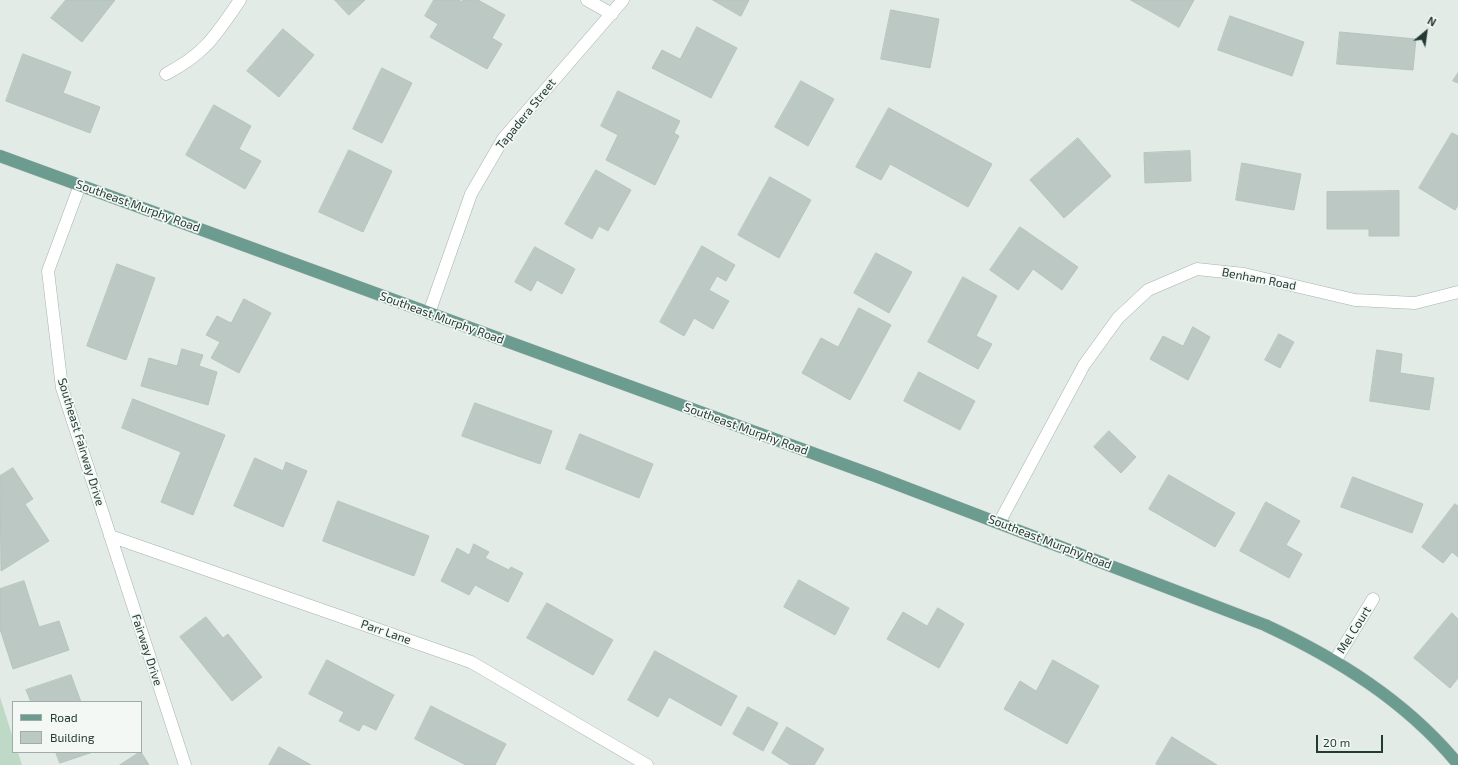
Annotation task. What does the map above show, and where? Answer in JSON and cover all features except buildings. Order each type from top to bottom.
[{"type":"main road","name":"Southeast Murphy Road","points":[[0,156],[851,467],[1260,624],[1293,638],[1369,682],[1399,705],[1432,735],[1458,764]]},
{"type":"street","points":[[166,74],[182,66],[204,49],[240,0]]},
{"type":"street","points":[[587,0],[612,14]]},
{"type":"street","name":"Tapadera Street","points":[[429,313],[471,194],[503,139],[623,0]]},
{"type":"street","name":"Southeast Fairway Drive","points":[[80,185],[48,271],[62,388],[110,536]]},
{"type":"street","name":"Benham Road","points":[[999,523],[1084,365],[1118,318],[1148,290],[1197,270],[1244,274],[1356,300],[1415,303],[1458,292]]},
{"type":"street","name":"Fairway Drive","points":[[110,536],[185,765]]},
{"type":"street","name":"Parr Lane","points":[[110,536],[471,662],[646,765]]},
{"type":"street","name":"Mel Court","points":[[1334,661],[1373,599]]},
{"type":"green space","points":[[0,697],[12,735],[12,753],[18,753],[22,765],[0,765]]}]
